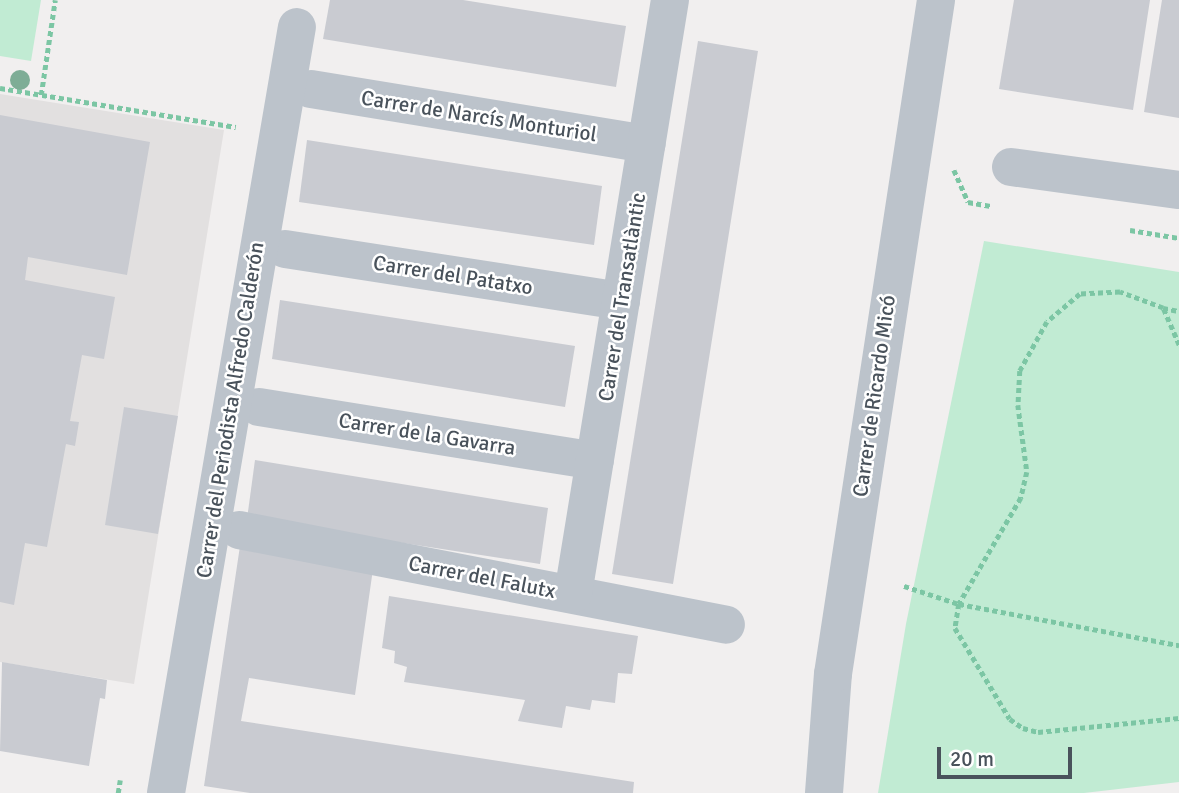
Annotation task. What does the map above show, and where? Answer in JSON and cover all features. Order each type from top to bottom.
[{"type":"street","name":"Carrer del Transatlàntic","points":[[573,594],[670,0]]},
{"type":"street","name":"Carrer de Ricardo Micó","points":[[824,793],[833,674],[936,0]]},
{"type":"street","name":"Carrer del Periodista Alfredo Calderón","points":[[166,793],[298,27]]},
{"type":"street","name":"Carrer de Narcís Monturiol","points":[[310,89],[647,144]]},
{"type":"street","points":[[1011,167],[1179,190]]},
{"type":"street","name":"Carrer del Patatxo","points":[[285,249],[621,301]]},
{"type":"street","name":"Carrer de la Gavarra","points":[[259,407],[595,461]]},
{"type":"street","name":"Carrer del Falutx","points":[[239,530],[726,625]]},
{"type":"path","points":[[41,95],[55,0]]},
{"type":"path","points":[[0,88],[236,127]]},
{"type":"path","points":[[1179,311],[1120,292],[1080,293],[1047,322],[1020,370],[1018,405],[1027,471],[1021,498],[959,604],[955,628],[1010,719],[1023,728],[1038,732],[1179,718]]},
{"type":"path","points":[[1163,308],[1179,345]]},
{"type":"path","points":[[904,586],[959,604],[1179,645]]},
{"type":"path","points":[[118,793],[120,780]]},
{"type":"shaded area","points":[[0,94],[224,130],[134,684],[0,662]]},
{"type":"green space","points":[[0,0],[41,0],[31,61],[0,56]]},
{"type":"green space","points":[[984,241],[1179,272],[1179,782],[1084,793],[878,793],[906,624]]},
{"type":"building","points":[[330,0],[463,0],[626,26],[616,87],[323,39]]},
{"type":"building","points":[[1014,0],[1150,0],[1133,110],[999,89]]},
{"type":"building","points":[[1162,0],[1179,0],[1179,118],[1144,112]]},
{"type":"building","points":[[698,41],[758,51],[673,584],[612,574]]},
{"type":"building","points":[[0,115],[150,142],[127,275],[28,257],[25,280],[115,297],[104,359],[82,355],[70,421],[79,422],[75,446],[66,444],[47,547],[25,543],[14,605],[0,602]]},
{"type":"building","points":[[307,140],[602,186],[594,245],[299,202]]},
{"type":"building","points":[[280,300],[575,346],[565,407],[272,359]]},
{"type":"building","points":[[124,407],[178,416],[158,534],[105,525]]},
{"type":"building","points":[[255,460],[548,508],[540,564],[247,519]]},
{"type":"building","points":[[240,546],[373,569],[355,695],[249,678],[241,721],[634,782],[633,793],[250,793],[204,786]]},
{"type":"building","points":[[389,596],[638,636],[632,674],[618,673],[615,703],[592,700],[590,710],[566,706],[562,728],[518,721],[525,700],[404,682],[407,667],[394,663],[395,651],[382,648]]},
{"type":"building","points":[[2,662],[107,680],[105,699],[100,698],[89,766],[0,751]]}]
